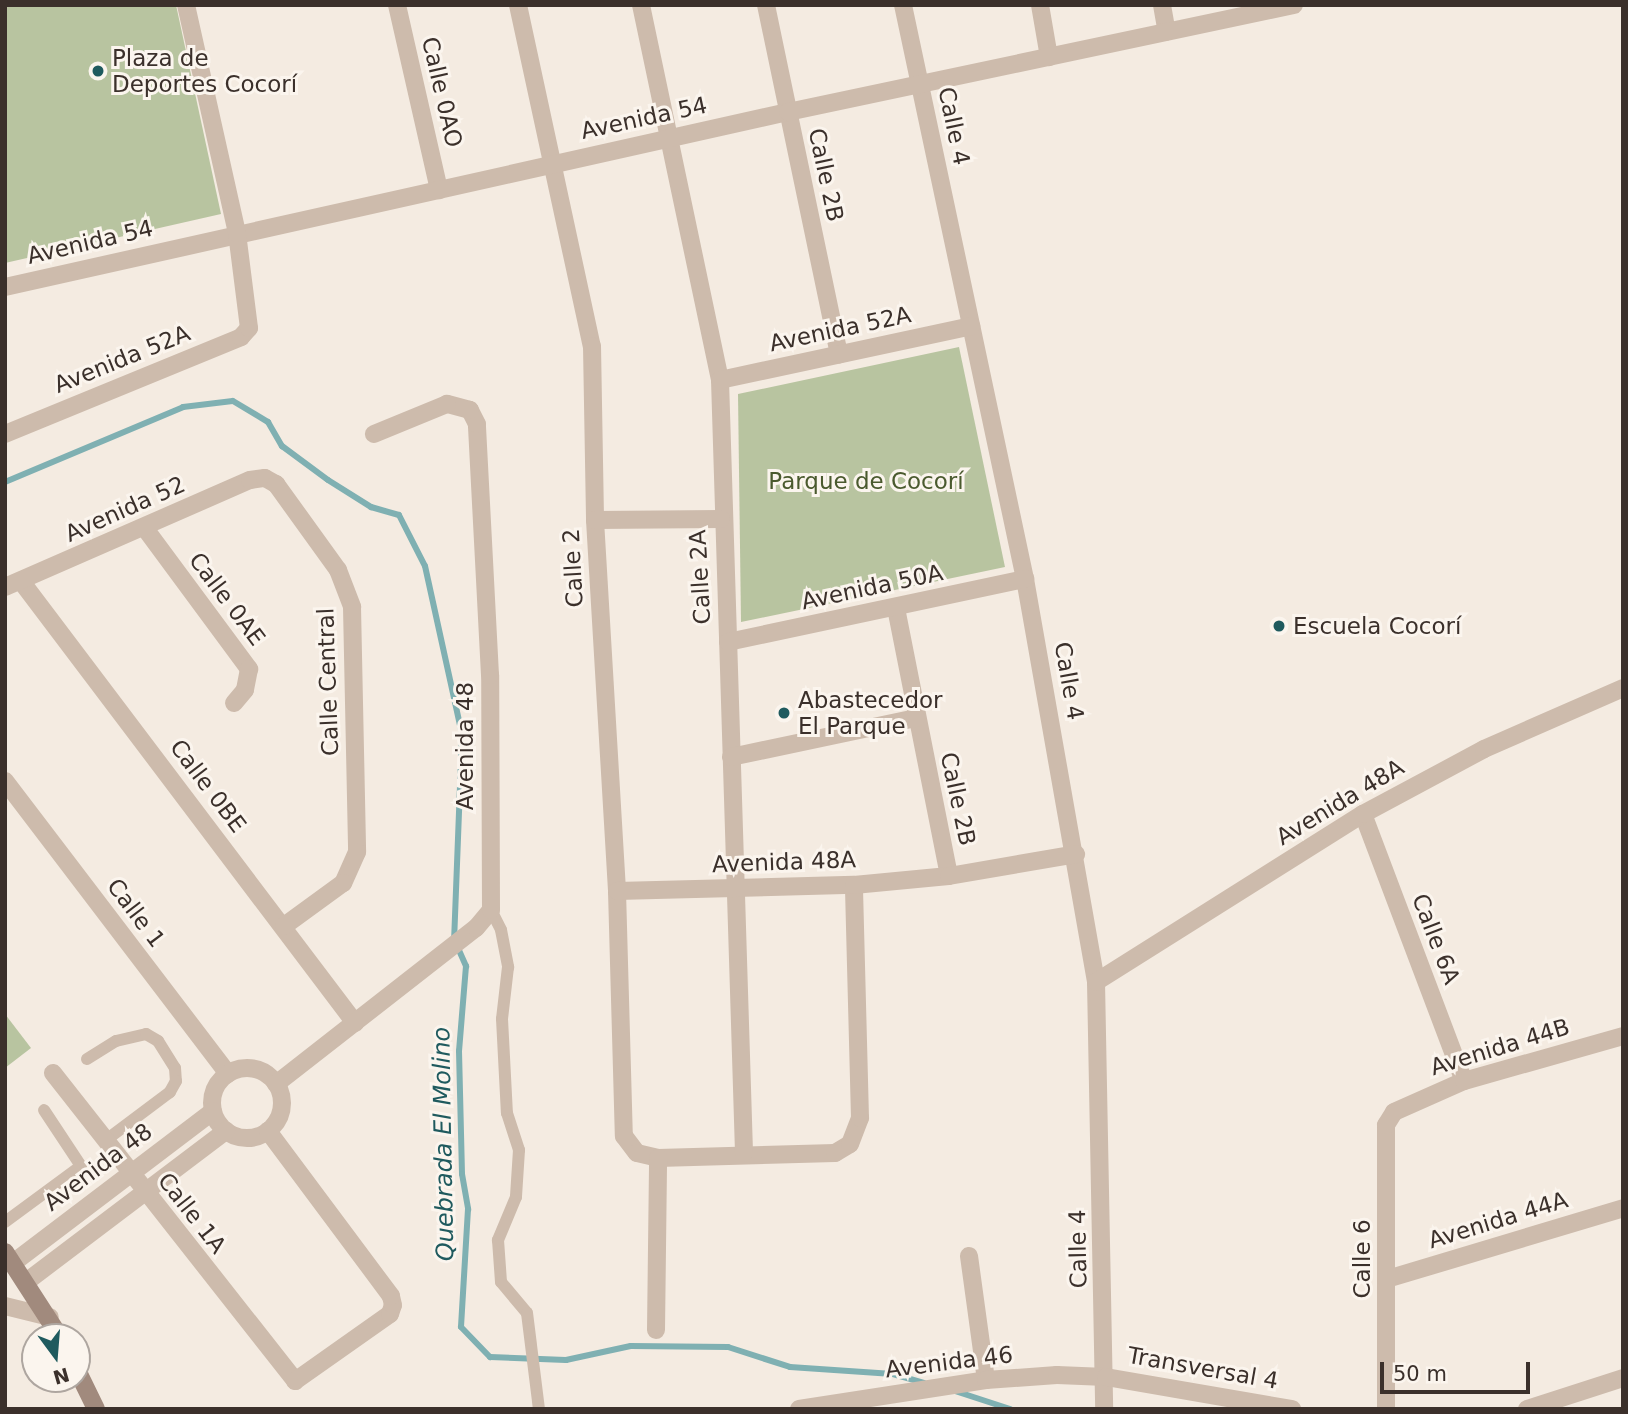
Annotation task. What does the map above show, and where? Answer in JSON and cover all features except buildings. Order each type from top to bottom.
[{"type":"main road","points":[[9,1258],[53,1323]]},
{"type":"main road","points":[[88,1393],[96,1409]]},
{"type":"street","points":[[186,5],[237,233]]},
{"type":"street","name":"Calle 0AO","points":[[397,5],[439,190]]},
{"type":"street","name":"Calle 2","points":[[518,5],[592,346],[595,520],[617,891],[624,1136],[637,1153],[658,1158]]},
{"type":"street","name":"Calle 2A","points":[[641,5],[720,380],[721,519],[728,642],[744,1153]]},
{"type":"street","name":"Calle 2B","points":[[766,5],[839,355]]},
{"type":"street","name":"Calle 4","points":[[903,5],[1026,579],[1076,854],[1096,982],[1106,1377],[1104,1409]]},
{"type":"street","points":[[1040,5],[1049,57]]},
{"type":"street","points":[[1162,5],[1167,32]]},
{"type":"street","name":"Avenida 54","points":[[5,287],[554,163],[1288,6]]},
{"type":"street","name":"Avenida 52A","points":[[5,434],[241,337],[251,323],[237,233]]},
{"type":"street","name":"Avenida 52A","points":[[720,380],[971,326]]},
{"type":"street","name":"Avenida 48","points":[[374,434],[447,404],[470,410],[477,424],[490,675],[491,910]]},
{"type":"street","name":"Avenida 52","points":[[13,584],[264,478]]},
{"type":"street","name":"Calle Central","points":[[264,478],[276,484],[338,570],[352,607],[357,852],[352,871],[343,883],[284,926]]},
{"type":"street","points":[[595,520],[721,519]]},
{"type":"street","name":"Calle 0AE","points":[[144,527],[249,669],[245,691],[234,703]]},
{"type":"street","name":"Avenida 50A","points":[[728,642],[1026,579]]},
{"type":"street","name":"Calle 0BE","points":[[13,584],[284,926],[355,1023]]},
{"type":"street","name":"Calle 2B","points":[[896,608],[949,876]]},
{"type":"street","name":"Avenida 48A","points":[[1096,982],[1363,814],[1484,749],[1623,688]]},
{"type":"street","points":[[731,757],[916,718]]},
{"type":"street","name":"Calle 1","points":[[5,781],[228,1074]]},
{"type":"street","name":"Calle 6A","points":[[1363,814],[1464,1081]]},
{"type":"street","name":"Avenida 48A","points":[[617,891],[854,885],[949,876],[1076,854]]},
{"type":"street","points":[[656,1330],[658,1158],[844,1150],[860,1118],[854,885]]},
{"type":"street","points":[[276,1084],[476,928],[491,910]]},
{"type":"street","name":"Avenida 44B","points":[[1394,1112],[1464,1081],[1623,1036]]},
{"type":"street","points":[[260,1071],[276,1084],[282,1109],[268,1131],[243,1138],[226,1131],[213,1111],[215,1090],[228,1074],[260,1071]]},
{"type":"street","name":"Calle 1A","points":[[53,1073],[295,1381],[390,1314],[393,1305],[391,1296],[268,1131]]},
{"type":"street","name":"Avenida 48","points":[[9,1258],[131,1173],[213,1111]]},
{"type":"street","name":"Calle 6","points":[[1386,1409],[1386,1125],[1394,1112]]},
{"type":"street","points":[[26,1282],[226,1131]]},
{"type":"street","name":"Avenida 44A","points":[[1387,1279],[1623,1208]]},
{"type":"street","points":[[969,1256],[980,1381]]},
{"type":"street","points":[[5,1306],[50,1317]]},
{"type":"street","name":"Avenida 46","points":[[799,1409],[980,1381],[1106,1377]]},
{"type":"street","name":"Transversal 4","points":[[1106,1377],[1292,1409]]},
{"type":"street","points":[[1527,1409],[1623,1378]]},
{"type":"lane","points":[[491,910],[501,930],[508,967],[502,1019],[507,1112],[519,1150],[516,1197],[500,1228],[501,1282],[527,1313],[540,1409]]},
{"type":"lane","points":[[88,1059],[116,1041],[146,1034],[158,1041],[175,1068],[176,1081],[170,1092],[106,1140]]},
{"type":"lane","points":[[5,1222],[81,1166],[44,1111]]},
{"type":"green space","name":"Plaza de Deportes Cocorí","points":[[5,5],[176,5],[221,214],[5,263]]},
{"type":"green space","name":"Parque de Cocorí","points":[[959,347],[1005,567],[741,622],[738,394]]},
{"type":"green space","points":[[5,1014],[31,1048],[5,1068]]},
{"type":"waterway","name":"Quebrada El Molino","points":[[5,482],[183,407],[233,401],[268,422],[282,446],[328,480],[371,507],[399,515],[425,566],[462,734],[454,939],[466,966],[459,1051],[462,1174],[468,1209],[461,1327],[490,1357],[566,1360],[631,1346],[728,1347],[790,1367],[893,1374],[924,1383]]},
{"type":"waterway","name":"Quebrada El Molino","points":[[955,1391],[1010,1409]]},
{"type":"place","name":"Plaza de Deportes Cocorí","points":[[98,71]]},
{"type":"place","name":"Escuela Cocorí","points":[[1279,626]]},
{"type":"place","name":"Abastecedor El Parque","points":[[784,713]]}]
